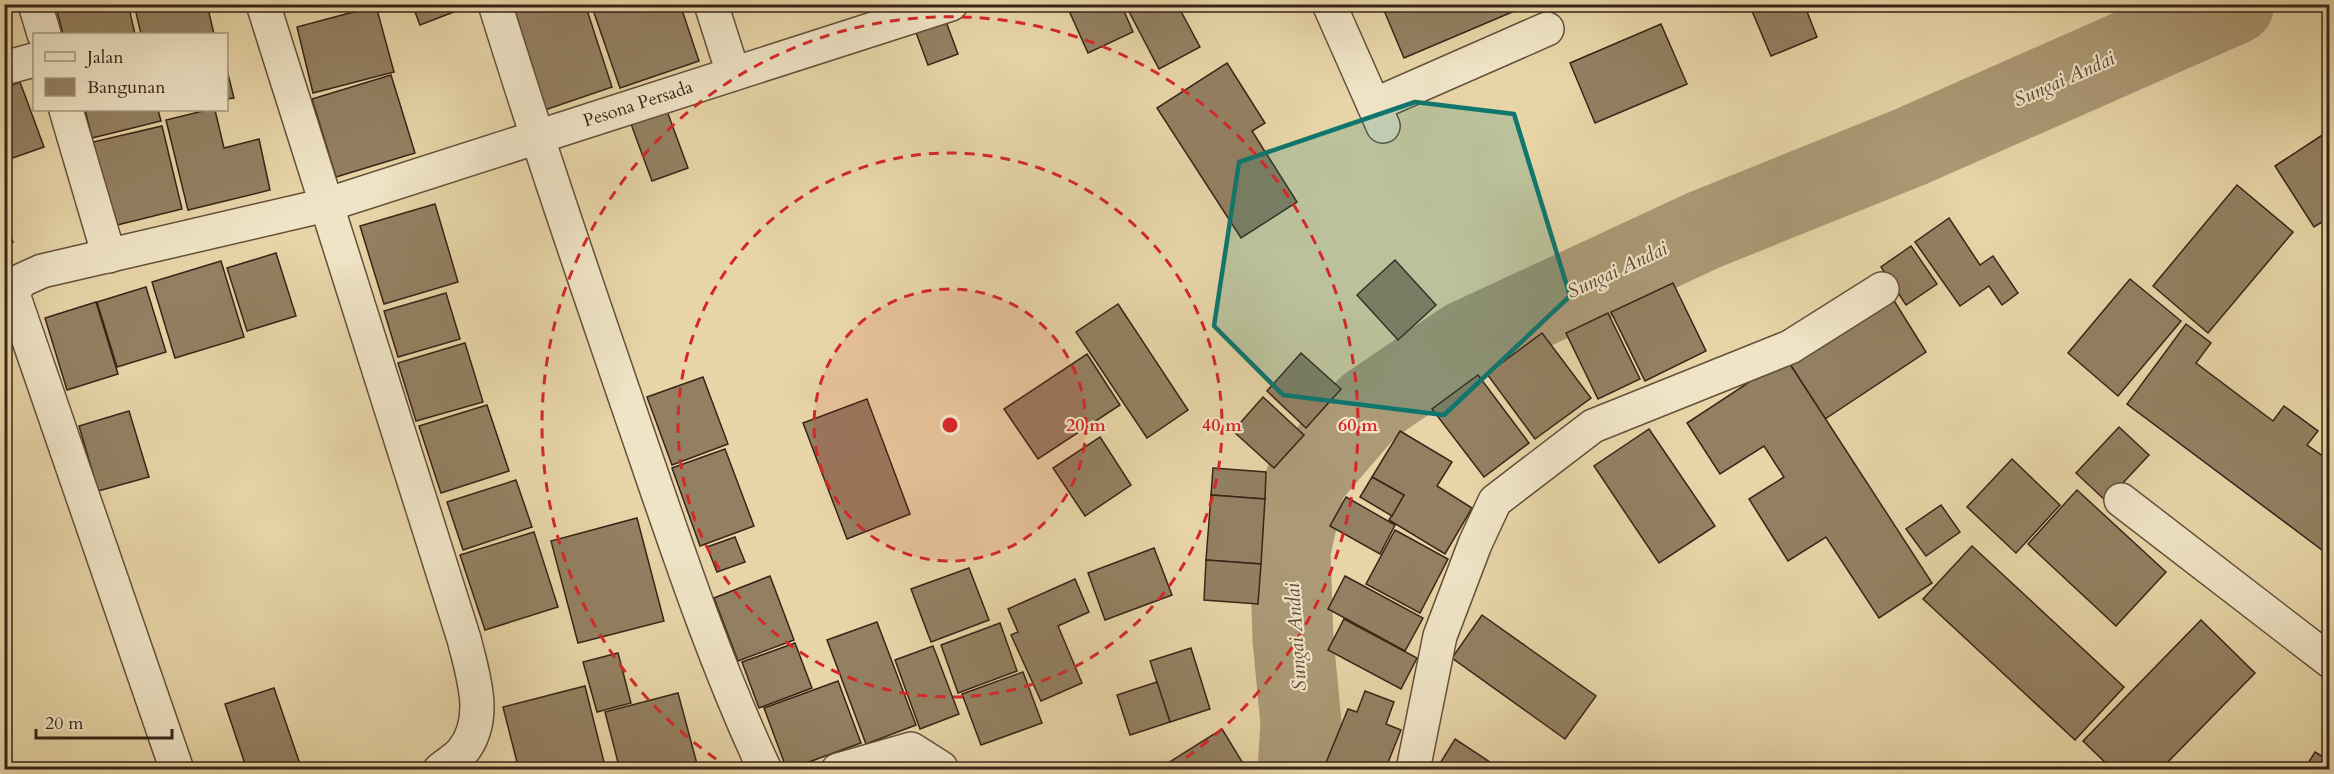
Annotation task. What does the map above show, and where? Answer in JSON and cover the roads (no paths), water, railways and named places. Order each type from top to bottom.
[{"type":"street","points":[[35,4],[44,33]]},
{"type":"street","points":[[264,4],[464,639],[477,692],[476,724],[462,752],[440,770]]},
{"type":"street","points":[[495,4],[536,137],[681,561],[743,724],[765,770]]},
{"type":"street","points":[[711,4],[733,73]]},
{"type":"street","points":[[1329,4],[1378,116],[1548,30]]},
{"type":"street","name":"Pesona Persada","points":[[177,770],[15,300],[14,290],[17,285],[42,271],[326,205],[934,7]]},
{"type":"street","points":[[4,68],[33,60]]},
{"type":"street","points":[[66,111],[109,256]]},
{"type":"street","points":[[1413,770],[1440,636],[1475,544],[1495,501],[1593,426],[1790,347],[1882,289]]},
{"type":"street","points":[[2121,500],[2330,661]]},
{"type":"street","points":[[838,770],[911,749],[941,768]]},
{"type":"waterway","name":"Sungai Andai","points":[[1298,770],[1301,723],[1293,639],[1290,551],[1306,479],[1368,407],[1465,341],[1704,230],[1910,147],[2234,4]]}]
